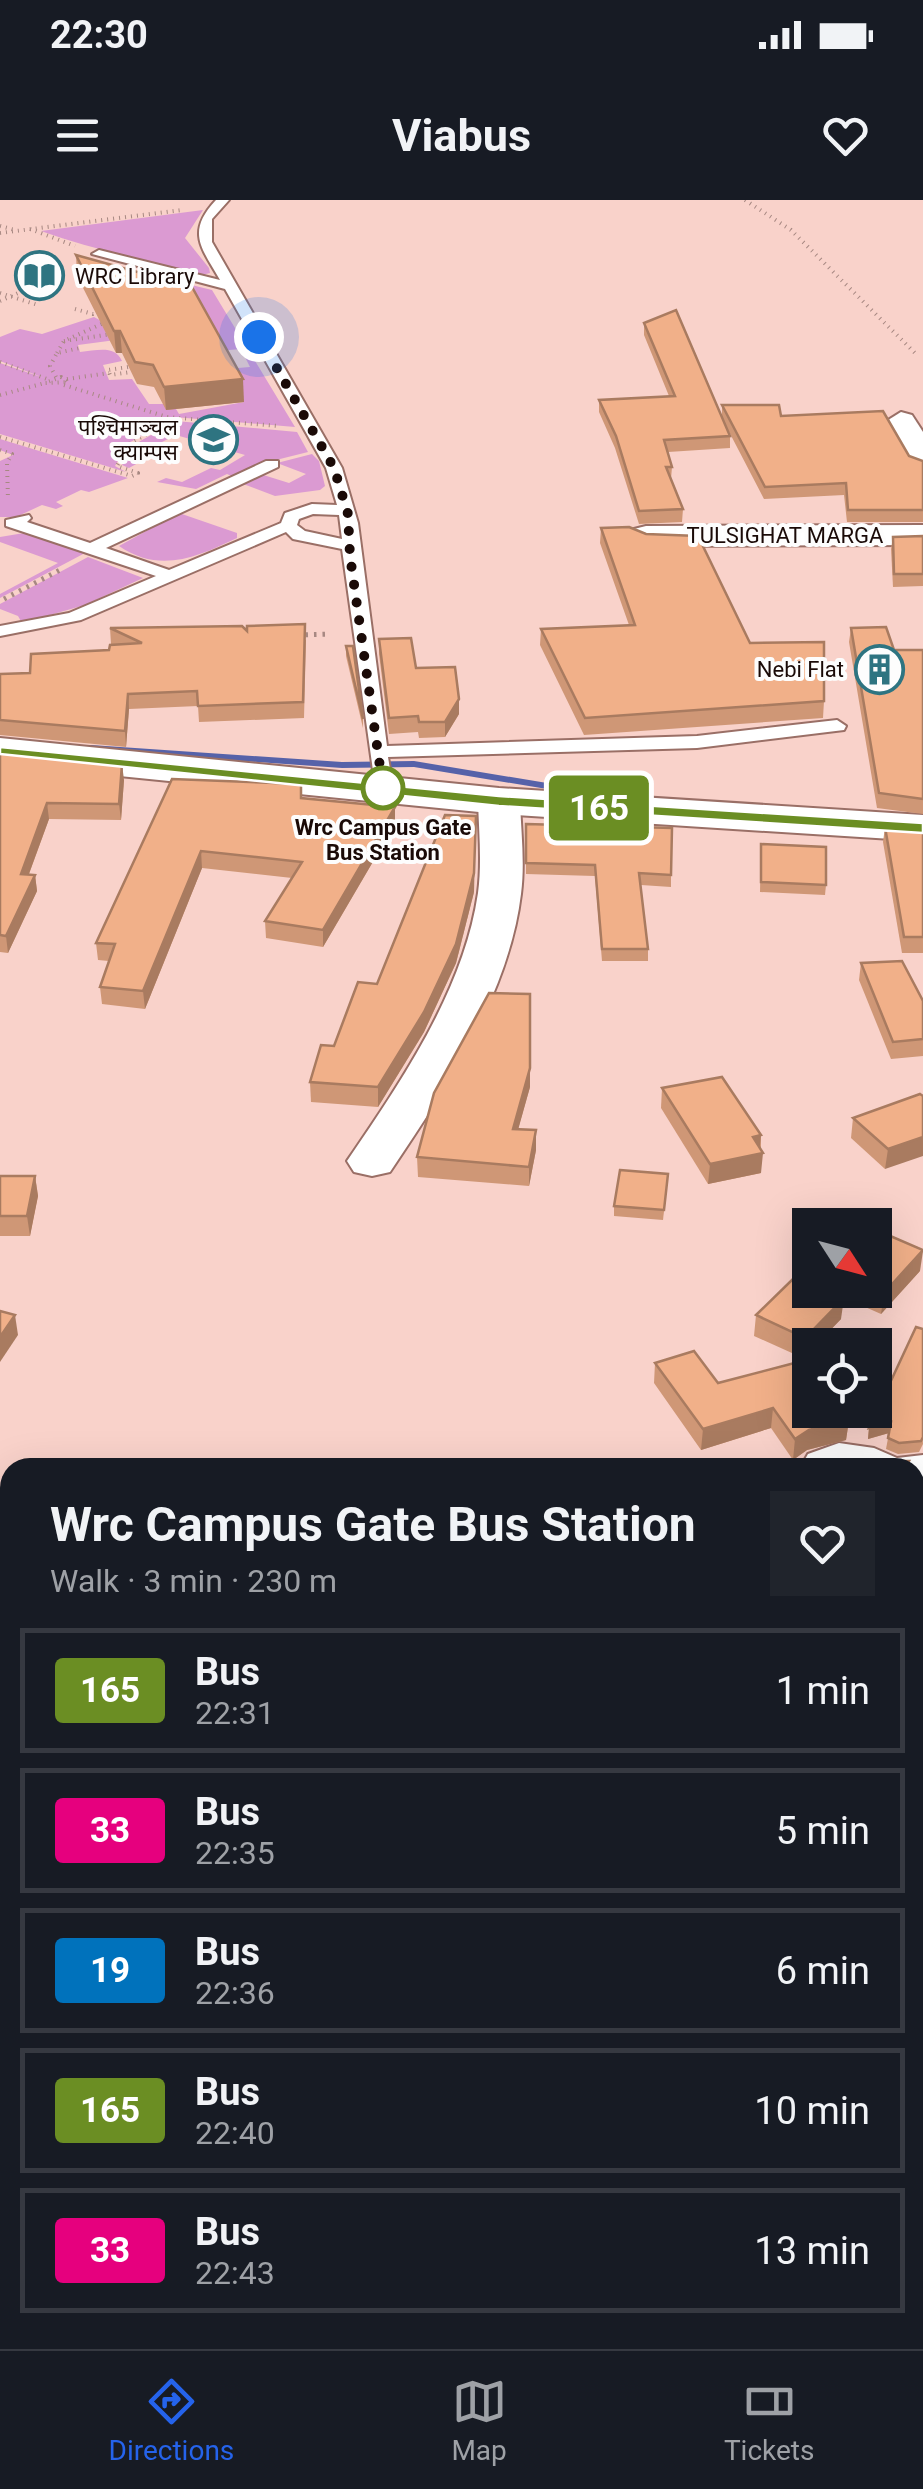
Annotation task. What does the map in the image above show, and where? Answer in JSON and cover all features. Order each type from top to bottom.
[{"type":"main road","points":[[0,751],[381,770],[499,801],[923,828]]},
{"type":"street","points":[[901,422],[923,459]]},
{"type":"street","name":"TULSIGHAT MARGA","points":[[646,536],[923,535]]},
{"type":"street","points":[[372,1161],[415,1097],[467,993],[496,908],[502,867],[499,801]]},
{"type":"lane","points":[[223,200],[206,218],[202,233],[334,468],[346,510],[381,770],[837,726]]},
{"type":"lane","points":[[99,254],[233,287]]},
{"type":"lane","points":[[94,550],[272,464]]},
{"type":"lane","points":[[289,526],[291,516],[300,512],[346,510]]},
{"type":"lane","points":[[17,520],[169,575]]},
{"type":"lane","points":[[289,526],[299,534],[350,546]]},
{"type":"lane","points":[[0,631],[73,620],[254,536],[289,526]]},
{"type":"path","points":[[745,200],[791,230],[918,356]]},
{"type":"path","points":[[0,233],[182,210]]},
{"type":"path","points":[[0,226],[16,231]]},
{"type":"path","points":[[30,229],[75,246]]},
{"type":"path","points":[[0,301],[34,286]]},
{"type":"path","points":[[0,293],[38,304]]},
{"type":"path","points":[[96,313],[114,305]]},
{"type":"path","points":[[75,309],[112,320],[64,341],[50,366],[56,378],[176,418],[293,428]]},
{"type":"path","points":[[64,341],[125,332]]},
{"type":"path","points":[[57,353],[80,348]]},
{"type":"path","points":[[0,362],[46,381],[65,382],[129,370]]},
{"type":"path","points":[[0,396],[56,378]]},
{"type":"path","points":[[208,421],[210,405]]},
{"type":"path","points":[[0,437],[132,476],[138,473],[117,466],[129,444],[176,418]]},
{"type":"path","points":[[0,450],[12,454],[6,516],[17,520]]},
{"type":"path","points":[[0,601],[94,550]]},
{"type":"path","points":[[292,636],[338,634]]},
{"type":"shaded area","points":[[203,210],[185,238],[209,268],[210,273],[202,275],[41,231]]},
{"type":"shaded area","points":[[126,269],[212,290],[295,427],[174,417],[127,444],[115,466],[126,472],[0,434],[0,363],[44,378],[0,361],[0,337],[20,329],[42,334],[94,317],[105,323],[115,315],[103,312],[160,287],[117,274]],"holes":[[[199,320],[217,351],[241,349],[250,367],[226,369],[244,402],[179,414],[173,404],[149,404],[132,379],[109,380],[103,365],[122,361],[115,353],[80,352],[78,345],[146,336],[136,334],[134,328]]]},
{"type":"shaded area","points":[[176,421],[297,432],[308,452],[268,462],[236,478],[227,474],[196,489],[157,482],[166,478],[182,482],[211,468],[220,470],[245,455],[176,435],[150,448],[158,452],[129,468],[122,465],[135,444]]},
{"type":"shaded area","points":[[0,439],[128,478],[89,492],[81,490],[56,502],[63,506],[56,509],[42,505],[16,517],[0,517],[0,461],[13,455],[0,450]]},
{"type":"shaded area","points":[[312,454],[319,461],[325,486],[320,490],[275,496],[238,482],[257,473],[289,483],[306,474],[277,463]]},
{"type":"shaded area","points":[[179,513],[237,533],[237,538],[193,556],[164,561],[119,546]]},
{"type":"shaded area","points":[[24,533],[85,553],[0,598],[0,594],[58,563],[0,542],[0,537]]},
{"type":"shaded area","points":[[88,557],[143,578],[85,605],[22,623],[18,616],[0,609],[0,604]]},
{"type":"building","points":[[76,255],[192,287],[243,379],[164,387],[153,365],[135,362],[120,331],[114,331]]},
{"type":"building","points":[[676,310],[730,436],[664,440],[672,467],[666,467],[683,509],[639,511],[616,436],[599,400],[675,396],[644,323]]},
{"type":"building","points":[[722,405],[779,405],[781,416],[883,411],[909,456],[923,461],[923,510],[848,510],[846,483],[765,487]]},
{"type":"building","points":[[629,527],[646,534],[698,536],[750,643],[824,642],[824,701],[585,718],[541,629],[635,625],[601,528]]},
{"type":"building","points":[[923,536],[923,574],[894,574],[893,537]]},
{"type":"building","points":[[305,624],[303,702],[198,706],[197,691],[128,694],[125,731],[0,720],[0,674],[30,673],[31,654],[109,650],[110,645],[142,643],[110,628],[242,626],[247,631],[247,626]]},
{"type":"building","points":[[886,627],[894,650],[923,650],[923,799],[879,793],[851,628]]},
{"type":"building","points":[[411,638],[416,668],[455,667],[459,699],[445,722],[419,722],[418,716],[389,718],[379,639]]},
{"type":"building","points":[[346,646],[353,646],[363,719]]},
{"type":"building","points":[[0,752],[122,764],[119,804],[47,803],[21,874],[35,875],[6,936],[0,935]]},
{"type":"building","points":[[172,779],[301,784],[301,798],[395,807],[323,930],[265,921],[302,862],[201,851],[143,991],[100,987],[115,944],[96,943]]},
{"type":"building","points":[[445,815],[476,816],[474,873],[456,944],[424,1012],[378,1087],[310,1082],[321,1045],[334,1046],[358,982],[377,984]]},
{"type":"building","points":[[526,824],[672,828],[671,875],[639,873],[648,949],[602,949],[595,865],[526,863]]},
{"type":"building","points":[[885,827],[923,828],[923,937],[904,937]]},
{"type":"building","points":[[761,844],[826,847],[826,885],[761,882]]},
{"type":"building","points":[[902,961],[923,1001],[923,1039],[893,1042],[861,963]]},
{"type":"building","points":[[489,993],[530,994],[530,1068],[513,1129],[536,1130],[529,1167],[417,1157],[434,1093]]},
{"type":"building","points":[[722,1077],[761,1135],[753,1137],[763,1153],[710,1164],[662,1088]]},
{"type":"building","points":[[920,1094],[923,1137],[888,1149],[853,1118]]},
{"type":"building","points":[[620,1170],[668,1174],[664,1210],[614,1206]]},
{"type":"building","points":[[0,1176],[35,1176],[27,1216],[0,1216]]},
{"type":"building","points":[[892,1237],[923,1250],[892,1284]]},
{"type":"building","points":[[792,1280],[792,1308],[834,1308],[815,1328],[792,1328],[792,1332],[756,1315]]},
{"type":"building","points":[[0,1311],[15,1315],[0,1337]]},
{"type":"building","points":[[916,1327],[923,1329],[921,1441],[899,1443],[888,1438],[892,1428],[892,1379]]},
{"type":"building","points":[[694,1351],[718,1383],[792,1364],[792,1428],[817,1428],[795,1439],[773,1408],[703,1429],[655,1363]]},
{"type":"waterway","points":[[91,748],[342,765],[414,764],[607,796]]},
{"type":"bus line","name":"165","points":[[0,751],[499,801],[923,828]]},
{"type":"place","name":"WRC Library","points":[[40,276]]},
{"type":"place","name":"पश्‍चिमाञ्‍चल क्याम्पस","points":[[213,440]]},
{"type":"place","name":"Nebi Flat","points":[[879,669]]},
{"type":"place","name":"Wrc Campus Gate Bus Station","points":[[383,788]]},
{"type":"route","points":[[259,337],[334,468],[348,514],[350,556],[383,788]]}]
